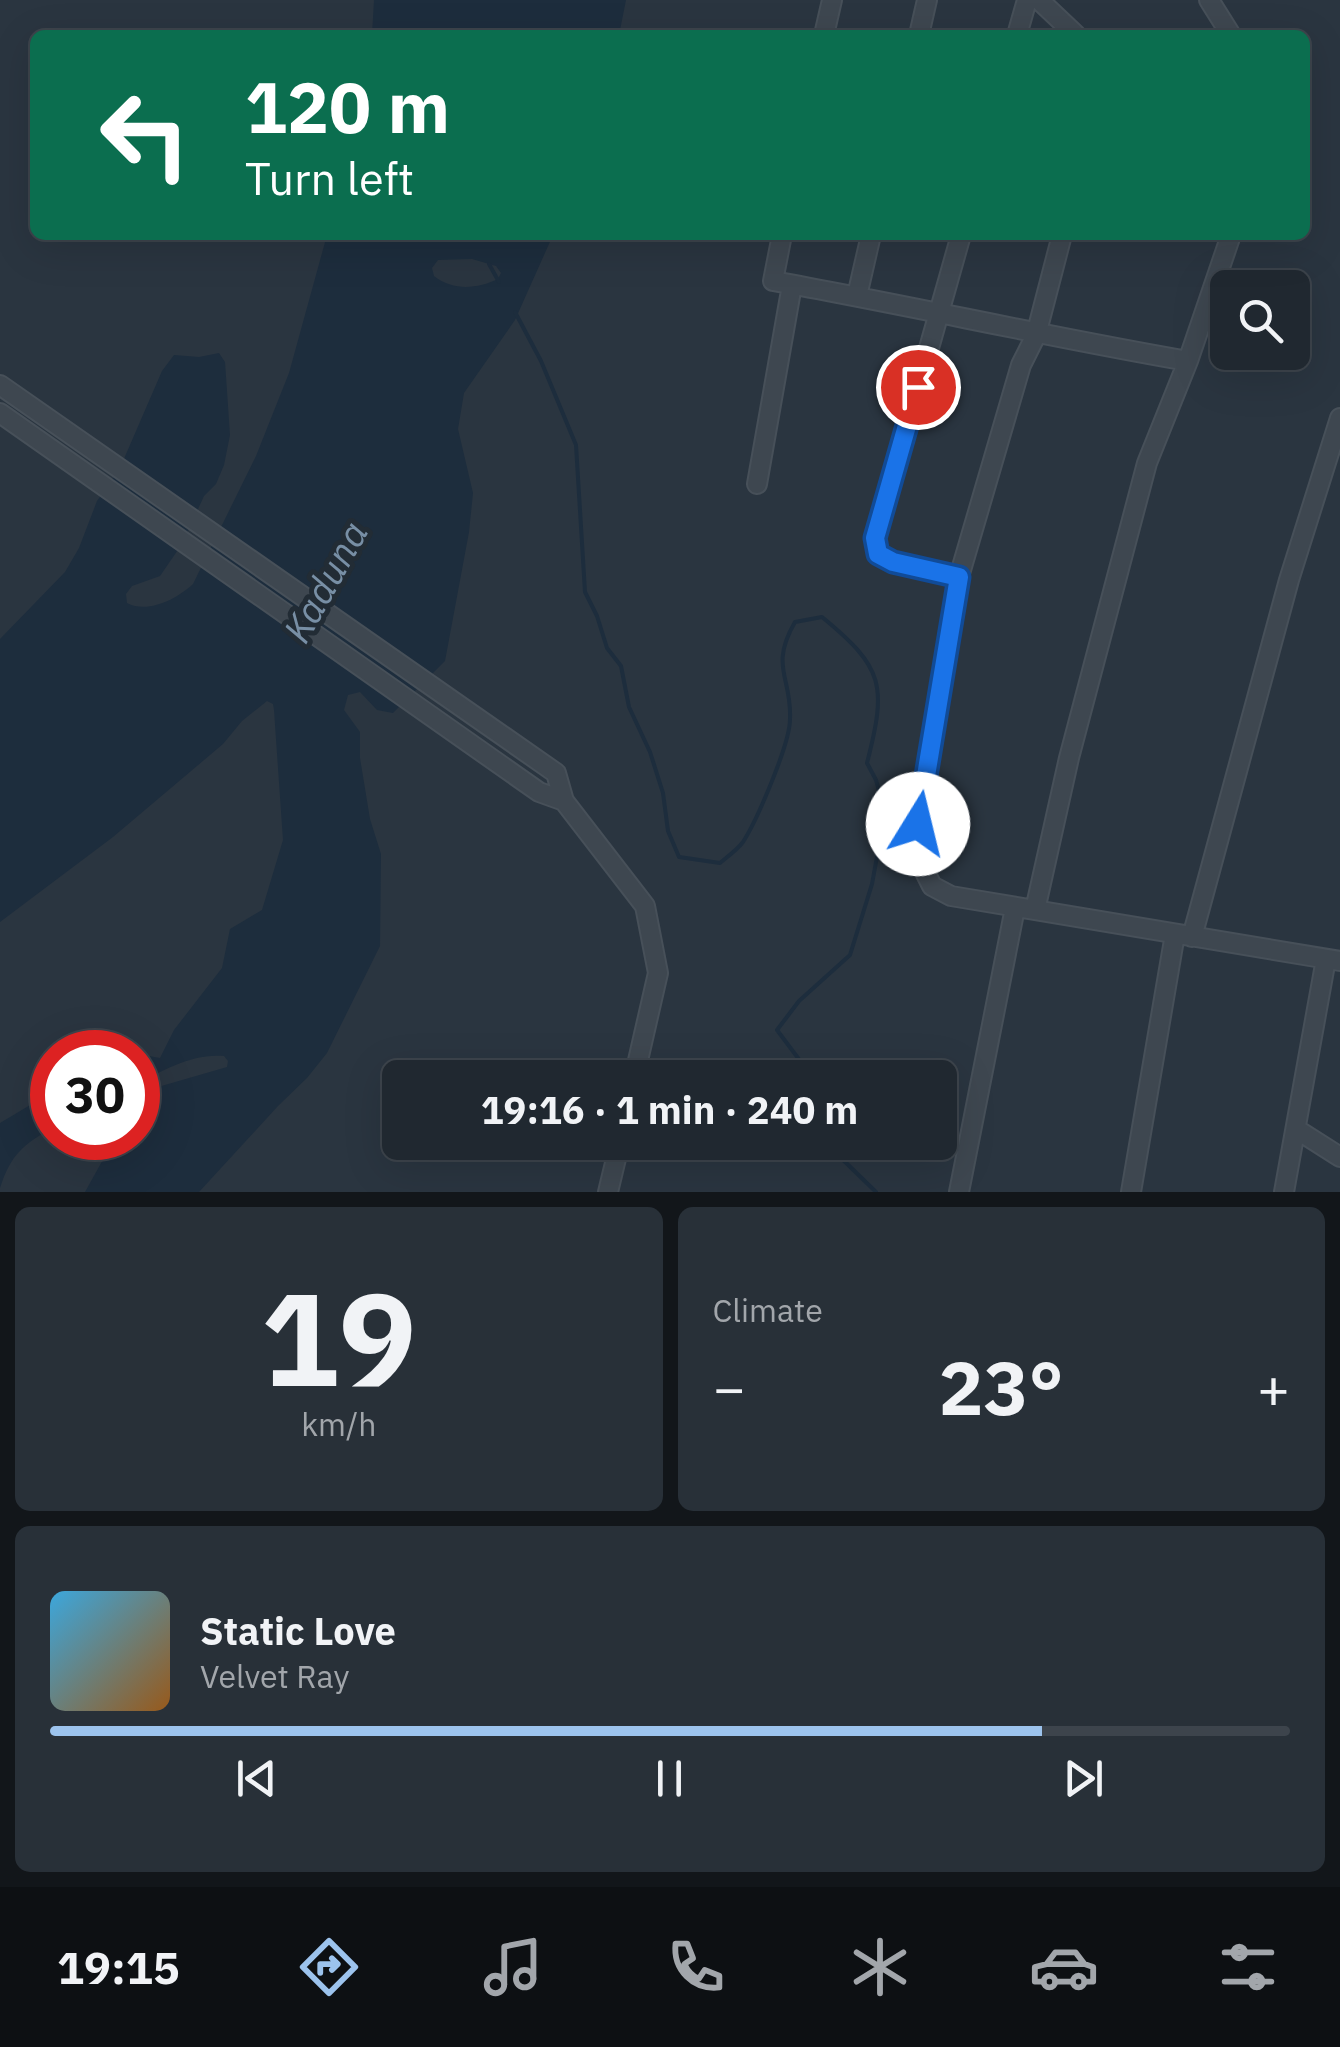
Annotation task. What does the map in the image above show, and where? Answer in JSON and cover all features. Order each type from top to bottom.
[{"type":"street","points":[[825,30],[832,0]]},
{"type":"street","points":[[920,30],[927,0]]},
{"type":"street","points":[[1019,30],[1027,0]]},
{"type":"street","points":[[1039,0],[1071,30]]},
{"type":"street","points":[[1208,0],[1228,30]]},
{"type":"street","points":[[781,240],[773,282],[1188,361]]},
{"type":"street","points":[[856,296],[870,240]]},
{"type":"street","points":[[959,240],[875,538],[878,554],[893,562],[959,577]]},
{"type":"street","points":[[1061,240],[1036,335],[1021,365],[959,577],[918,824],[922,868],[932,886],[951,896],[1333,960],[1284,1192]]},
{"type":"street","points":[[1035,910],[1073,740],[1142,480],[1229,240]]},
{"type":"street","points":[[757,484],[792,285]]},
{"type":"street","points":[[0,384],[556,773],[564,801],[645,906],[658,974],[638,1060]]},
{"type":"street","points":[[0,413],[539,792],[564,801]]},
{"type":"street","points":[[1131,1192],[1183,936],[1340,418]]},
{"type":"street","points":[[959,1192],[1014,908]]},
{"type":"street","points":[[1296,1129],[1340,1156]]},
{"type":"street","points":[[608,1192],[616,1160]]},
{"type":"water","points":[[374,0],[626,0],[620,30],[372,30]]},
{"type":"water","name":"Kaduna","points":[[326,240],[551,240],[515,320],[464,393],[458,429],[473,493],[445,661],[393,713],[377,710],[360,692],[348,695],[344,710],[360,732],[370,819],[381,854],[380,946],[327,1053],[199,1192],[85,1192],[103,1160],[160,1160],[160,1086],[227,1067],[224,1056],[212,1056],[160,1073],[160,1058],[174,1030],[222,968],[230,929],[262,910],[283,840],[274,710],[267,701],[242,721],[223,744],[113,837],[0,922],[0,639],[65,572],[97,501],[120,468],[162,371],[174,355],[199,357],[219,353],[225,362],[230,435],[224,465],[216,484],[204,496],[182,544],[160,576],[132,586],[126,594],[127,603],[144,607],[162,603],[193,584],[256,456],[289,373]],"holes":[[[472,259],[496,266],[501,273],[498,279],[465,287],[441,281],[432,268],[438,260]]]},
{"type":"water","points":[[30,1105],[30,1143],[9,1167],[0,1188],[0,1123]]},
{"type":"waterway","points":[[489,264],[499,282]]},
{"type":"waterway","points":[[515,312],[541,361],[576,445],[585,592],[607,648],[621,666],[629,707],[650,752],[663,793],[668,831],[679,857],[720,863],[743,842],[756,817],[789,731],[790,705],[783,661],[787,637],[795,622],[822,617],[858,650],[875,680],[877,714],[867,763],[885,813],[872,884],[850,955],[799,1001],[777,1030],[800,1060]]},
{"type":"waterway","points":[[843,1160],[876,1192]]},
{"type":"route","points":[[918,387],[875,538],[878,554],[893,562],[959,577],[918,824]]}]
